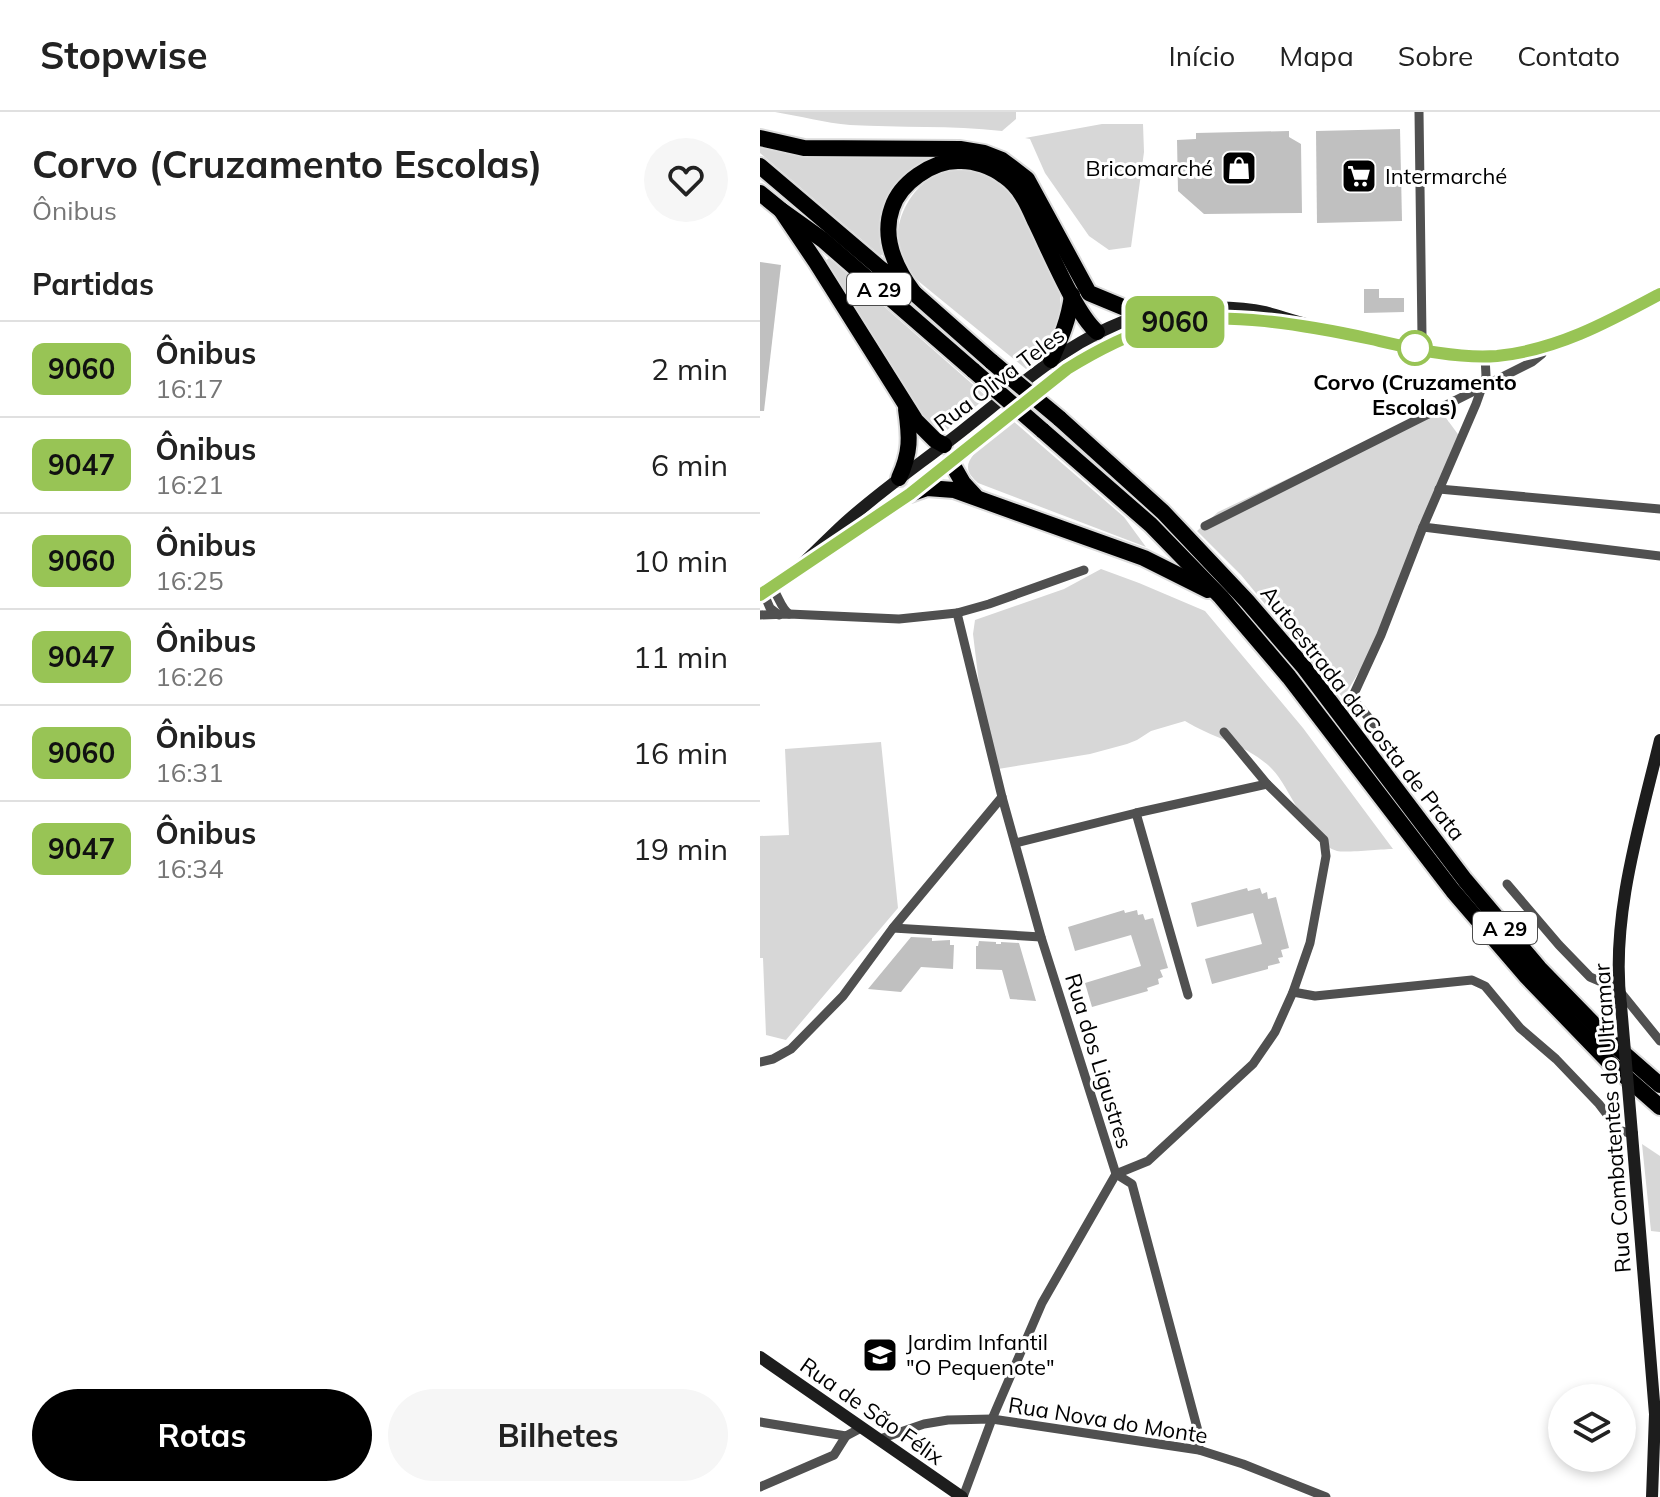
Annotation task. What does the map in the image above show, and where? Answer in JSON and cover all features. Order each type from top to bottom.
[{"type":"highway","points":[[760,138],[804,148],[960,149],[1002,160],[1027,179],[1089,293],[1096,311],[1097,332]]},
{"type":"highway","points":[[914,293],[900,274],[892,254],[888,229],[892,208],[903,190],[919,175],[938,165],[958,161],[980,164],[1004,176],[1020,190],[1072,295],[1089,325],[1097,332]]},
{"type":"highway","name":"Autoestrada da Costa de Prata","points":[[760,166],[881,269],[914,293],[1163,512],[1303,666],[1465,880],[1530,957],[1613,1044],[1660,1085]]},
{"type":"highway","name":"Autoestrada da Costa de Prata","points":[[760,193],[823,240],[1151,525],[1221,597],[1289,677],[1453,891],[1527,977],[1610,1063],[1660,1107]]},
{"type":"highway","points":[[781,210],[916,421],[949,451],[963,483],[978,498]]},
{"type":"highway","points":[[1089,293],[1142,315]]},
{"type":"highway","points":[[1051,360],[1063,334],[1072,295]]},
{"type":"highway","points":[[899,478],[906,463],[910,440],[906,404]]},
{"type":"highway","points":[[910,494],[927,488],[954,490],[1144,558],[1221,597]]},
{"type":"main road","name":"Rua Oliva Teles","points":[[765,592],[910,494],[967,427],[1051,360],[1097,332],[1142,315],[1191,309],[1262,311],[1315,327],[1421,350],[1485,356],[1542,348],[1592,330],[1660,294]]},
{"type":"main road","name":"Rua Oliva Teles","points":[[791,573],[899,478],[949,451],[980,439],[1067,369],[1119,340],[1161,325],[1190,320],[1233,319],[1315,327]]},
{"type":"main road","points":[[1088,355],[1097,332],[1119,340]]},
{"type":"main road","name":"Rua Combatentes do Ultramar","points":[[1655,1494],[1655,1414],[1618,989],[1620,934],[1631,859],[1660,740]]},
{"type":"main road","name":"Rua de São Félix","points":[[760,1357],[962,1497]]},
{"type":"street","points":[[1419,112],[1421,350]]},
{"type":"street","name":"Rua Oliva Teles","points":[[1205,526],[1532,362],[1542,354],[1542,348]]},
{"type":"street","points":[[1374,724],[1352,698],[1381,635],[1483,385],[1485,356]]},
{"type":"street","points":[[1439,489],[1660,509]]},
{"type":"street","points":[[1423,527],[1660,556]]},
{"type":"street","points":[[760,615],[899,619],[957,613],[1084,570]]},
{"type":"street","name":"Rua Oliva Teles","points":[[765,592],[770,608],[784,615]]},
{"type":"street","name":"Rua dos Ligustres","points":[[957,613],[1002,797],[1041,937],[1116,1174],[1042,1303],[962,1497]]},
{"type":"street","points":[[1116,1174],[1148,1161],[1253,1064],[1275,1032],[1310,943],[1326,856],[1324,840],[1267,784],[1224,732]]},
{"type":"street","points":[[1016,843],[1267,784]]},
{"type":"street","points":[[760,1062],[791,1049],[843,996],[893,928],[1002,797]]},
{"type":"street","points":[[1136,813],[1188,995]]},
{"type":"street","points":[[1507,884],[1590,977],[1618,989],[1660,1041]]},
{"type":"street","points":[[893,928],[1041,937]]},
{"type":"street","points":[[1293,992],[1315,996],[1472,980],[1485,986],[1520,1028],[1556,1059],[1599,1104],[1619,1130],[1632,1134]]},
{"type":"street","points":[[1116,1174],[1132,1184],[1198,1431],[1199,1450]]},
{"type":"street","name":"Rua Nova do Monte","points":[[880,1439],[924,1424],[992,1419],[1199,1450],[1326,1497]]},
{"type":"street","points":[[760,1422],[846,1436]]},
{"type":"street","points":[[760,1487],[834,1455],[846,1436],[861,1428]]},
{"type":"shaded area","points":[[775,112],[1016,112],[1016,119],[1002,131],[850,125]]},
{"type":"shaded area","points":[[1102,124],[1143,124],[1144,152],[1131,247],[1109,250],[1089,236],[1045,173],[1030,139],[1025,138]]},
{"type":"shaded area","points":[[760,144],[954,155],[903,181],[881,256],[760,153]]},
{"type":"shaded area","points":[[967,168],[1002,182],[1017,197],[1060,289],[1061,321],[1053,340],[1026,369],[917,280],[903,263],[898,249],[902,214],[914,193],[935,176]]},
{"type":"shaded area","points":[[829,258],[987,397],[941,435],[929,427],[823,263]]},
{"type":"shaded area","points":[[1438,407],[1460,437],[1384,631],[1343,698],[1241,575],[1197,531],[1218,512]]},
{"type":"shaded area","points":[[1013,421],[1124,517],[1146,547],[978,483],[969,472],[969,461],[979,448]]},
{"type":"shaded area","points":[[1101,569],[1205,611],[1303,728],[1393,849],[1337,851],[1327,846],[1309,826],[1279,777],[1263,761],[1185,721],[1151,731],[1127,744],[1090,754],[998,769],[980,692],[973,634],[975,620],[1064,589]]},
{"type":"shaded area","points":[[881,742],[898,908],[786,1040],[766,1035],[763,958],[760,958],[760,836],[789,835],[785,749]]},
{"type":"shaded area","points":[[1642,1144],[1660,1156],[1660,1232],[1651,1231]]},
{"type":"building","name":"Intermarché","points":[[1400,129],[1402,221],[1317,223],[1316,131]]},
{"type":"building","name":"Bricomarché","points":[[1289,131],[1289,137],[1301,144],[1302,213],[1204,214],[1178,191],[1177,140],[1196,139],[1196,133]]},
{"type":"building","points":[[760,262],[781,265],[764,411],[760,411]]},
{"type":"building","points":[[1364,289],[1379,289],[1379,298],[1404,298],[1404,312],[1364,313]]},
{"type":"building","points":[[1247,888],[1248,891],[1260,888],[1262,894],[1267,892],[1268,899],[1276,897],[1289,948],[1281,950],[1283,957],[1278,958],[1280,963],[1268,966],[1268,969],[1212,984],[1205,959],[1262,944],[1253,913],[1197,927],[1191,903]]},
{"type":"building","points":[[1124,910],[1125,913],[1137,910],[1145,920],[1153,918],[1168,968],[1160,970],[1163,977],[1158,979],[1159,984],[1147,988],[1148,991],[1092,1007],[1085,983],[1141,966],[1131,935],[1075,951],[1068,927]]},
{"type":"building","points":[[911,937],[950,940],[950,945],[954,945],[953,969],[921,967],[901,992],[868,989]]},
{"type":"building","points":[[979,941],[1019,943],[1036,1001],[1010,999],[1002,970],[976,969],[976,946]]},
{"type":"bus line","name":"9060","points":[[760,595],[910,494],[1067,369],[1119,340],[1161,325],[1190,320],[1233,319],[1315,327],[1421,350],[1499,356],[1542,348],[1592,330],[1660,294]]},
{"type":"place","name":"Bricomarché","points":[[1239,168]]},
{"type":"place","name":"Intermarché","points":[[1359,176]]},
{"type":"place","name":"Corvo (Cruzamento Escolas)","points":[[1415,348]]},
{"type":"place","name":"Jardim Infantil \"O Pequenote\"","points":[[880,1355]]}]
